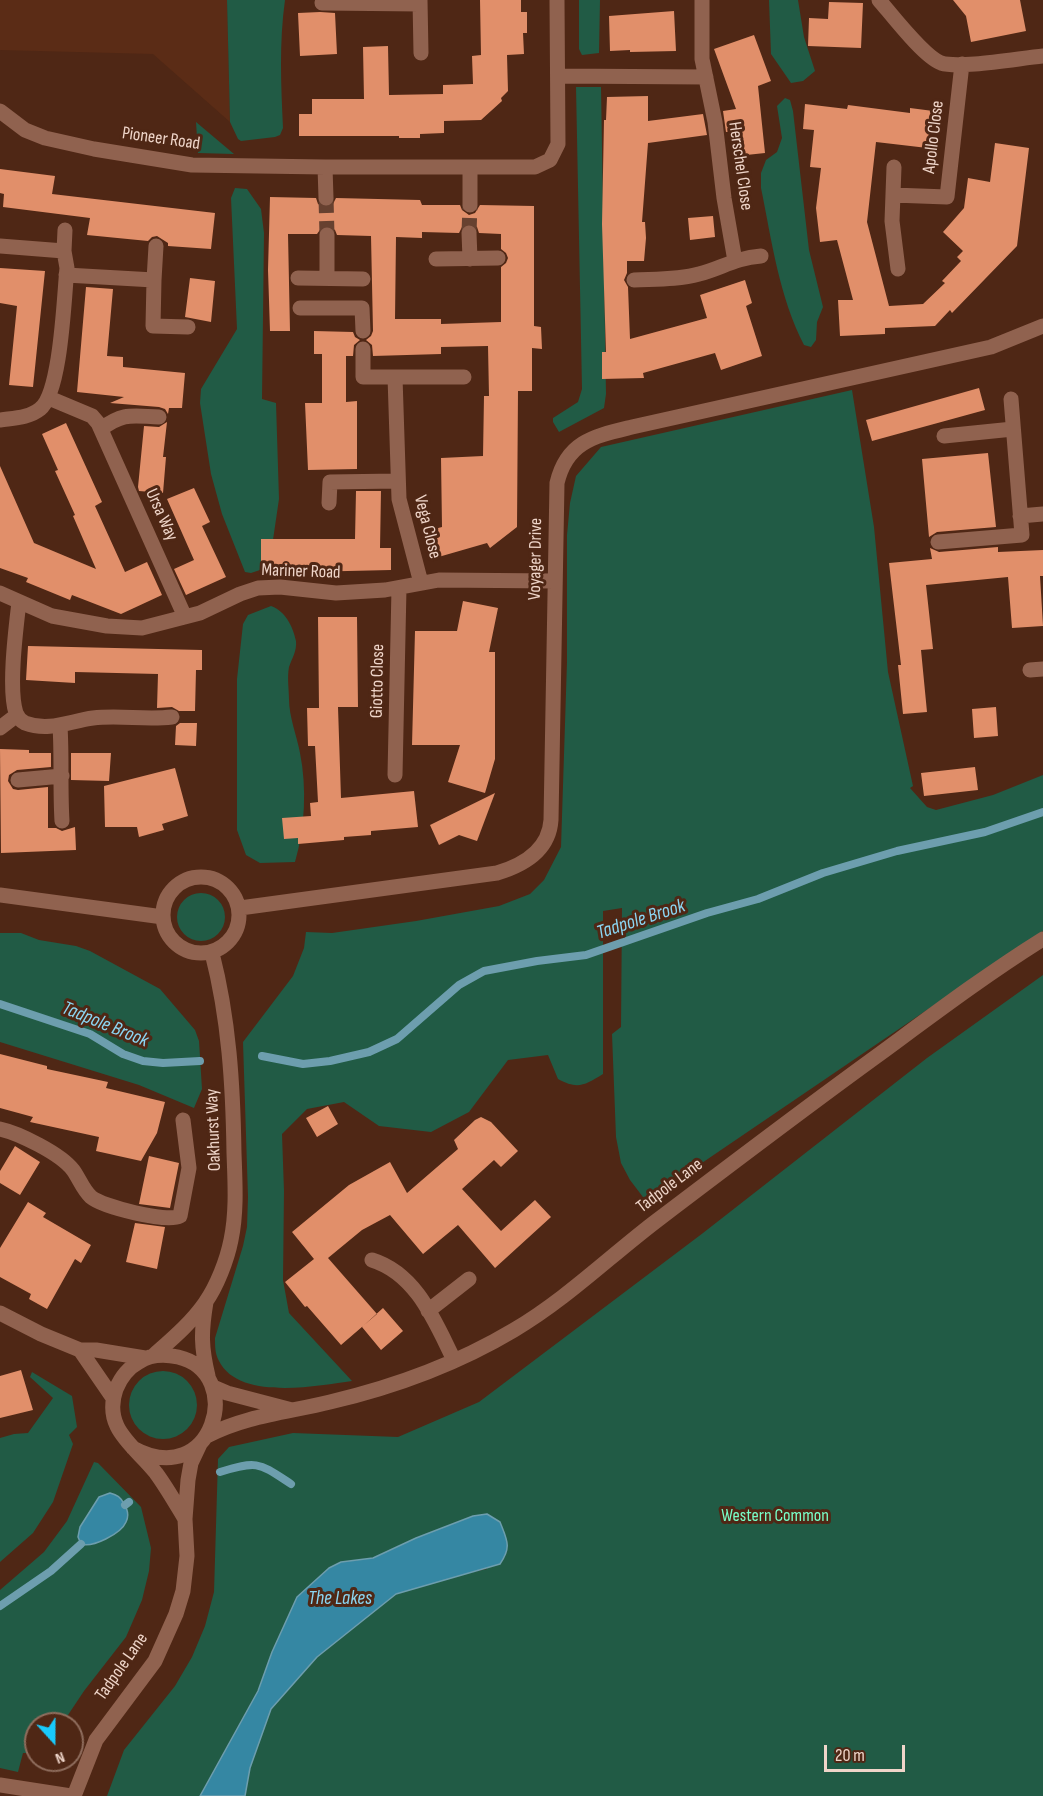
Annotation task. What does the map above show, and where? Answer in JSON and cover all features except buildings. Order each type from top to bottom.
[{"type":"street","name":"Pioneer Road","points":[[0,111],[10,120],[34,134],[94,150],[192,165],[535,167],[550,160],[558,144],[557,0]]},
{"type":"street","name":"Herschel Close","points":[[702,0],[702,48],[735,261]]},
{"type":"street","points":[[879,0],[926,53],[950,65],[1043,56]]},
{"type":"street","points":[[322,3],[420,2],[421,53]]},
{"type":"street","name":"Apollo Close","points":[[893,195],[947,197],[962,64]]},
{"type":"street","points":[[558,76],[706,77]]},
{"type":"street","points":[[325,167],[326,198]]},
{"type":"street","name":"Apollo Close","points":[[894,167],[892,221],[898,269]]},
{"type":"street","points":[[470,168],[470,205]]},
{"type":"street","points":[[0,420],[35,413],[49,398],[55,375],[66,275],[65,230]]},
{"type":"street","points":[[469,233],[470,259]]},
{"type":"street","points":[[327,235],[327,279]]},
{"type":"street","points":[[0,246],[64,251]]},
{"type":"street","points":[[156,246],[153,326],[188,327]]},
{"type":"street","points":[[634,280],[683,278],[735,261],[761,256]]},
{"type":"street","points":[[436,259],[498,258]]},
{"type":"street","points":[[66,275],[154,280]]},
{"type":"street","points":[[298,278],[363,279]]},
{"type":"street","points":[[300,308],[362,308],[363,331]]},
{"type":"street","name":"Voyager Drive","points":[[240,908],[497,873],[519,865],[535,853],[546,840],[550,828],[557,483],[567,459],[587,440],[632,427],[991,346],[1043,326]]},
{"type":"street","points":[[363,350],[363,377],[464,377]]},
{"type":"street","name":"Vega Close","points":[[395,377],[401,510],[421,583]]},
{"type":"street","name":"Ursa Way","points":[[49,398],[92,416],[101,429],[185,617]]},
{"type":"street","points":[[938,542],[1022,535],[1011,399]]},
{"type":"street","points":[[101,429],[124,416],[159,417]]},
{"type":"street","points":[[944,436],[1013,429]]},
{"type":"street","name":"Vega Close","points":[[329,503],[330,482],[398,481]]},
{"type":"street","points":[[1020,516],[1043,514]]},
{"type":"street","name":"Mariner Road","points":[[0,593],[63,619],[126,628],[158,625],[185,617],[258,588],[280,587],[336,593],[399,588],[454,579],[555,581]]},
{"type":"street","name":"Giotto Close","points":[[395,774],[399,588]]},
{"type":"street","points":[[19,602],[14,653],[13,694],[16,715],[27,723],[43,726],[60,726],[102,717],[151,719],[172,717]]},
{"type":"street","points":[[0,728],[16,715]]},
{"type":"street","points":[[60,726],[62,820]]},
{"type":"street","points":[[18,780],[62,776]]},
{"type":"street","points":[[202,877],[214,879],[225,885],[234,895],[240,908],[237,929],[231,940],[212,953],[189,952],[178,946],[170,938],[163,917],[165,904],[170,893],[178,884],[202,877]]},
{"type":"street","points":[[0,895],[163,917]]},
{"type":"street","name":"Tadpole Lane","points":[[133,1448],[146,1455],[160,1458],[174,1457],[188,1452],[204,1440],[235,1424],[398,1384],[513,1331],[543,1311],[822,1096],[941,1008],[1043,939]]},
{"type":"street","name":"Oakhurst Way","points":[[149,1357],[181,1332],[206,1302],[231,1243],[235,1214],[233,1089],[223,999],[212,953]]},
{"type":"street","points":[[0,1129],[18,1134],[66,1163],[88,1195],[96,1201],[170,1219],[180,1216],[189,1168],[183,1120]]},
{"type":"street","points":[[372,1260],[385,1264],[406,1279],[428,1311],[454,1360]]},
{"type":"street","points":[[428,1311],[469,1279]]},
{"type":"street","name":"Oakhurst Way","points":[[206,1302],[201,1330],[202,1350],[210,1383]]},
{"type":"street","name":"Tadpole Lane","points":[[0,1313],[41,1334],[80,1350],[149,1357],[169,1355],[184,1358],[198,1366],[210,1383],[216,1404],[214,1421],[189,1470],[185,1520],[187,1556],[183,1591],[176,1614],[155,1661],[96,1740],[73,1796],[0,1785]]},
{"type":"street","points":[[80,1350],[113,1398]]},
{"type":"street","points":[[113,1398],[119,1381],[130,1367],[149,1357]]},
{"type":"street","name":"Tadpole Lane","points":[[210,1383],[227,1393],[295,1411]]},
{"type":"street","name":"Tadpole Lane","points":[[113,1398],[116,1426],[123,1438],[156,1473],[185,1520]]},
{"type":"shaded area","points":[[0,0],[227,0],[230,122],[153,54],[0,50]]},
{"type":"green space","points":[[227,0],[285,0],[281,48],[283,128],[280,135],[275,137],[241,141],[230,122]]},
{"type":"green space","points":[[579,0],[600,0],[599,53],[582,55],[579,49]]},
{"type":"green space","points":[[769,0],[798,0],[804,37],[815,71],[803,81],[791,83],[771,54]]},
{"type":"green space","points":[[576,87],[601,87],[606,394],[604,408],[559,432],[553,418],[578,402],[582,389]]},
{"type":"green space","points":[[785,98],[790,100],[793,111],[809,250],[823,307],[817,322],[816,340],[811,347],[804,345],[782,288],[761,188],[761,173],[766,160],[777,152],[782,138],[777,106]]},
{"type":"green space","points":[[196,122],[234,154],[198,153]]},
{"type":"green space","points":[[235,188],[247,189],[261,209],[264,233],[262,399],[276,403],[279,499],[269,567],[251,573],[245,572],[222,514],[211,474],[200,403],[201,389],[237,329],[231,198]]},
{"type":"green space","points":[[852,390],[874,527],[888,672],[913,786],[910,788],[927,807],[936,810],[993,795],[1043,775],[1043,931],[646,1201],[630,1180],[621,1163],[616,1137],[612,1034],[621,1027],[622,908],[603,911],[603,1074],[586,1083],[576,1085],[558,1079],[548,1055],[508,1060],[469,1112],[431,1132],[379,1126],[344,1102],[307,1109],[282,1134],[283,1280],[289,1313],[352,1381],[280,1388],[243,1382],[229,1374],[219,1361],[215,1338],[247,1227],[243,1042],[293,976],[304,948],[306,932],[332,933],[499,906],[530,894],[544,880],[561,847],[567,662],[567,535],[570,503],[576,476],[601,447]]},
{"type":"green space","points":[[271,606],[280,611],[288,620],[296,641],[288,675],[289,706],[302,766],[304,808],[295,862],[260,863],[246,855],[237,830],[237,679],[243,624],[248,615]]},
{"type":"green space","points":[[196,893],[206,893],[218,900],[225,912],[225,922],[218,934],[206,941],[196,941],[181,930],[177,922],[177,912],[188,897]]},
{"type":"green space","points":[[0,933],[21,933],[39,940],[76,946],[90,951],[160,989],[195,1030],[199,1041],[202,1089],[194,1108],[139,1085],[0,1042]]},
{"type":"green space","name":"Western Common","points":[[1043,975],[1043,1796],[245,1796],[249,1768],[271,1709],[317,1657],[396,1594],[487,1569],[473,1516],[373,1558],[341,1562],[329,1568],[297,1597],[272,1652],[258,1691],[200,1796],[107,1796],[124,1750],[175,1686],[192,1657],[205,1626],[214,1592],[218,1459],[229,1447],[293,1433],[398,1437],[479,1402],[703,1233],[927,1058]]},
{"type":"green space","points":[[163,1371],[176,1373],[187,1381],[195,1392],[197,1405],[195,1418],[187,1429],[176,1437],[163,1439],[150,1437],[139,1429],[131,1418],[129,1405],[131,1392],[139,1381],[150,1373]]},
{"type":"green space","points":[[32,1372],[72,1396],[77,1427],[69,1435],[73,1444],[53,1502],[33,1533],[0,1562],[0,1438],[28,1433],[53,1398],[30,1377]]},
{"type":"green space","points":[[94,1462],[98,1463],[141,1507],[151,1548],[149,1571],[142,1600],[126,1637],[70,1712],[24,1712],[24,1753],[18,1772],[0,1768],[0,1590],[44,1552],[67,1521]]},
{"type":"water","points":[[110,1493],[123,1502],[128,1513],[126,1522],[123,1527],[106,1539],[92,1544],[81,1544],[78,1537],[80,1527],[99,1497]]},
{"type":"water","name":"The Lakes","points":[[487,1514],[500,1522],[506,1539],[506,1553],[500,1564],[396,1594],[317,1657],[271,1709],[250,1768],[245,1796],[200,1796],[258,1691],[272,1652],[297,1597],[329,1568],[341,1562],[373,1558],[473,1516]]},
{"type":"waterway","name":"Tadpole Brook","points":[[262,1056],[303,1064],[330,1061],[369,1052],[397,1039],[459,985],[484,971],[586,955],[707,913],[758,899],[823,873],[897,851],[985,832],[1043,812]]},
{"type":"waterway","name":"Tadpole Brook","points":[[0,1004],[90,1034],[123,1054],[143,1061],[163,1063],[200,1061]]},
{"type":"waterway","points":[[220,1472],[243,1466],[258,1466],[291,1484]]},
{"type":"waterway","points":[[125,1505],[129,1502]]},
{"type":"waterway","points":[[0,1606],[51,1571],[81,1544]]},
{"type":"tunnel","points":[[326,198],[327,235]]},
{"type":"tunnel","points":[[469,233],[470,205]]}]
